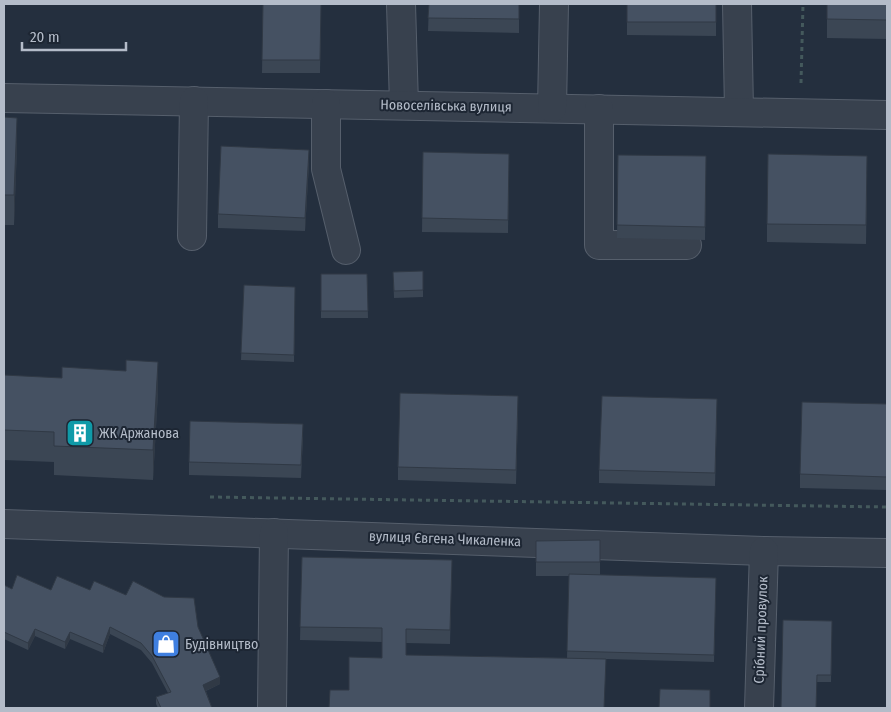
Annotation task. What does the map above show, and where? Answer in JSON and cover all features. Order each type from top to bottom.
[{"type":"street","points":[[401,4],[404,105]]},
{"type":"street","points":[[552,108],[554,4]]},
{"type":"street","points":[[737,4],[739,111]]},
{"type":"street","name":"Новоселівська вулиця","points":[[4,98],[887,115]]},
{"type":"street","points":[[192,236],[194,101]]},
{"type":"street","points":[[326,104],[326,169],[346,250]]},
{"type":"street","points":[[599,109],[599,245],[687,245]]},
{"type":"street","name":"вулиця Євгена Чикаленка","points":[[4,524],[764,551],[887,553]]},
{"type":"street","points":[[272,708],[274,533]]},
{"type":"street","name":"Срібний провулок","points":[[759,708],[764,551]]},
{"type":"path","points":[[800,113],[802,4]]},
{"type":"path","points":[[202,497],[887,507]]},
{"type":"building","points":[[263,4],[321,4],[320,60],[262,60]]},
{"type":"building","points":[[429,4],[519,4],[519,19],[428,18]]},
{"type":"building","points":[[627,4],[716,4],[716,22],[627,22]]},
{"type":"building","points":[[827,4],[887,4],[887,20],[827,19]]},
{"type":"building","points":[[4,117],[17,118],[14,195],[4,195]]},
{"type":"building","points":[[221,146],[309,150],[305,218],[218,214]]},
{"type":"building","points":[[423,152],[509,154],[508,220],[422,218]]},
{"type":"building","points":[[768,154],[867,156],[866,225],[767,224]]},
{"type":"building","points":[[618,155],[706,156],[705,227],[617,225]]},
{"type":"building","points":[[423,271],[423,290],[394,291],[393,272]]},
{"type":"building","points":[[321,274],[367,274],[368,311],[321,311]]},
{"type":"building","points":[[244,285],[295,287],[294,355],[241,353]]},
{"type":"building","points":[[126,360],[158,362],[153,450],[54,446],[54,432],[4,430],[4,375],[62,378],[62,367],[126,371]]},
{"type":"building","points":[[400,393],[518,396],[516,470],[398,467]]},
{"type":"building","points":[[602,396],[717,399],[715,473],[599,470]]},
{"type":"building","points":[[802,402],[887,404],[887,477],[800,474]]},
{"type":"building","points":[[190,421],[303,424],[301,465],[189,462]]},
{"type":"building","points":[[600,540],[600,562],[536,562],[536,541]]},
{"type":"building","points":[[302,557],[452,560],[450,630],[406,629],[406,655],[606,659],[604,708],[329,708],[330,690],[349,690],[349,657],[382,658],[382,628],[300,627]]},
{"type":"building","points":[[569,574],[716,578],[714,655],[567,651]]},
{"type":"building","name":"Будівництво","points":[[17,575],[51,590],[57,576],[90,590],[94,581],[126,595],[133,581],[164,597],[194,598],[198,627],[220,677],[203,685],[212,708],[161,708],[156,697],[171,692],[152,656],[141,643],[110,627],[103,646],[70,632],[65,642],[35,629],[28,643],[4,632],[4,585],[12,589]]},
{"type":"building","points":[[783,620],[832,621],[831,675],[817,675],[816,708],[781,708]]},
{"type":"building","points":[[660,689],[710,690],[710,708],[659,708]]},
{"type":"place","name":"ЖК Аржанова","points":[[80,433]]},
{"type":"place","name":"Будівництво","points":[[166,644]]}]
